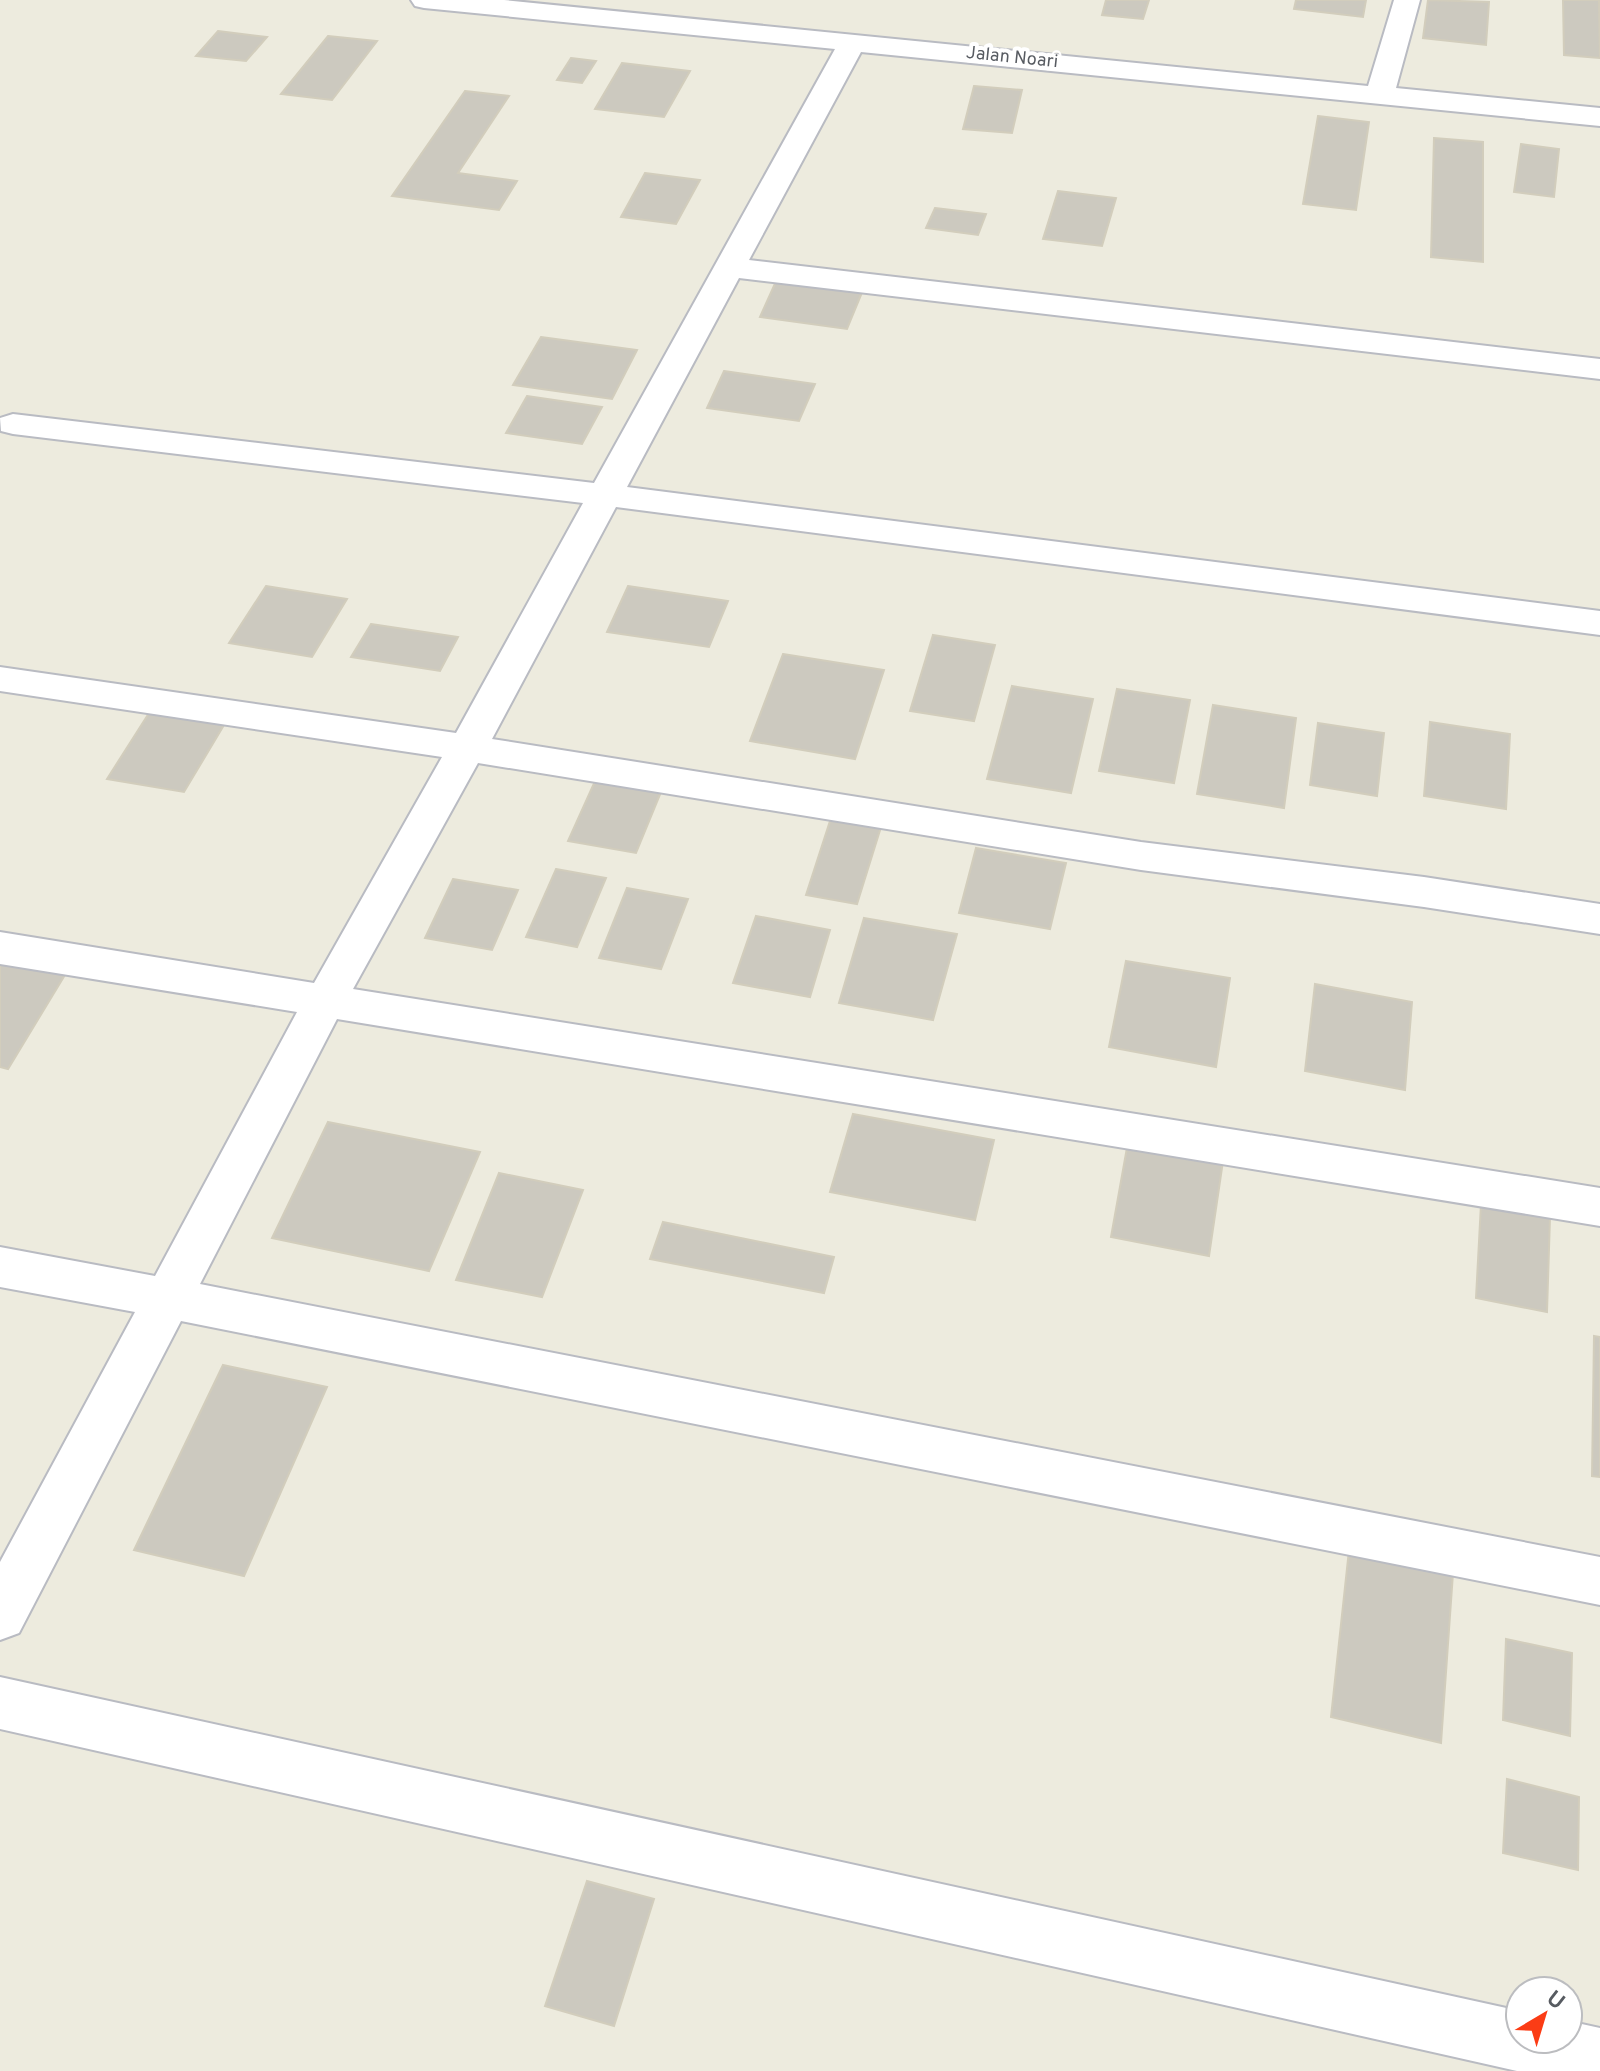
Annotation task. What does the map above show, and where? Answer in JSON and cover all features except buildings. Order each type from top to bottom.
[{"type":"street","name":"Jalan Noari","points":[[424,0],[510,4],[1379,97],[1600,117]]},
{"type":"street","points":[[1379,97],[1407,0]]},
{"type":"street","points":[[0,1615],[325,1001],[467,748],[853,41]]},
{"type":"street","points":[[729,267],[1600,369]]},
{"type":"street","points":[[13,424],[605,495],[1600,623]]},
{"type":"street","points":[[0,679],[467,748],[1141,856],[1424,892],[1600,919]]},
{"type":"street","points":[[0,948],[1600,1207]]},
{"type":"street","points":[[0,1267],[1600,1581]]},
{"type":"street","points":[[0,1703],[1600,2059]]}]
